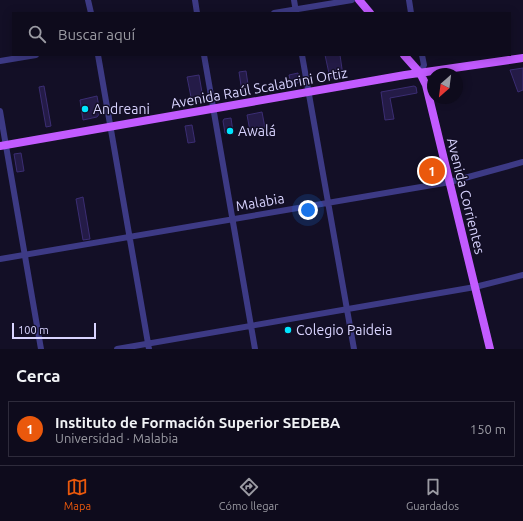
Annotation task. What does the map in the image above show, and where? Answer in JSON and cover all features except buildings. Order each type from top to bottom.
[{"type":"main road","points":[[359,0],[369,12]]},
{"type":"main road","name":"Avenida Corrientes","points":[[405,56],[420,73],[426,85],[490,349]]},
{"type":"main road","name":"Avenida Raúl Scalabrini Ortiz","points":[[3,146],[109,126],[420,73],[523,58]]},
{"type":"street","points":[[88,0],[91,12]]},
{"type":"street","points":[[195,0],[197,12]]},
{"type":"street","points":[[294,0],[295,11]]},
{"type":"street","points":[[284,12],[352,0]]},
{"type":"street","points":[[408,0],[411,12]]},
{"type":"street","points":[[0,61],[30,56]]},
{"type":"street","points":[[98,56],[148,346]]},
{"type":"street","points":[[204,56],[255,349]]},
{"type":"street","points":[[302,56],[354,349]]},
{"type":"street","points":[[420,73],[424,65],[422,56]]},
{"type":"street","points":[[0,111],[3,146],[26,254],[41,349]]},
{"type":"street","name":"Malabia","points":[[0,259],[450,182],[523,162]]},
{"type":"street","points":[[117,349],[148,346],[251,326],[475,287],[523,275]]},
{"type":"place","name":"Andreani","points":[[85,109]]},
{"type":"place","name":"Awalá","points":[[230,131]]},
{"type":"place","name":"Instituto de Formación Superior SEDEBA","points":[[432,171]]},
{"type":"place","name":"Colegio Paideia","points":[[288,330]]}]
